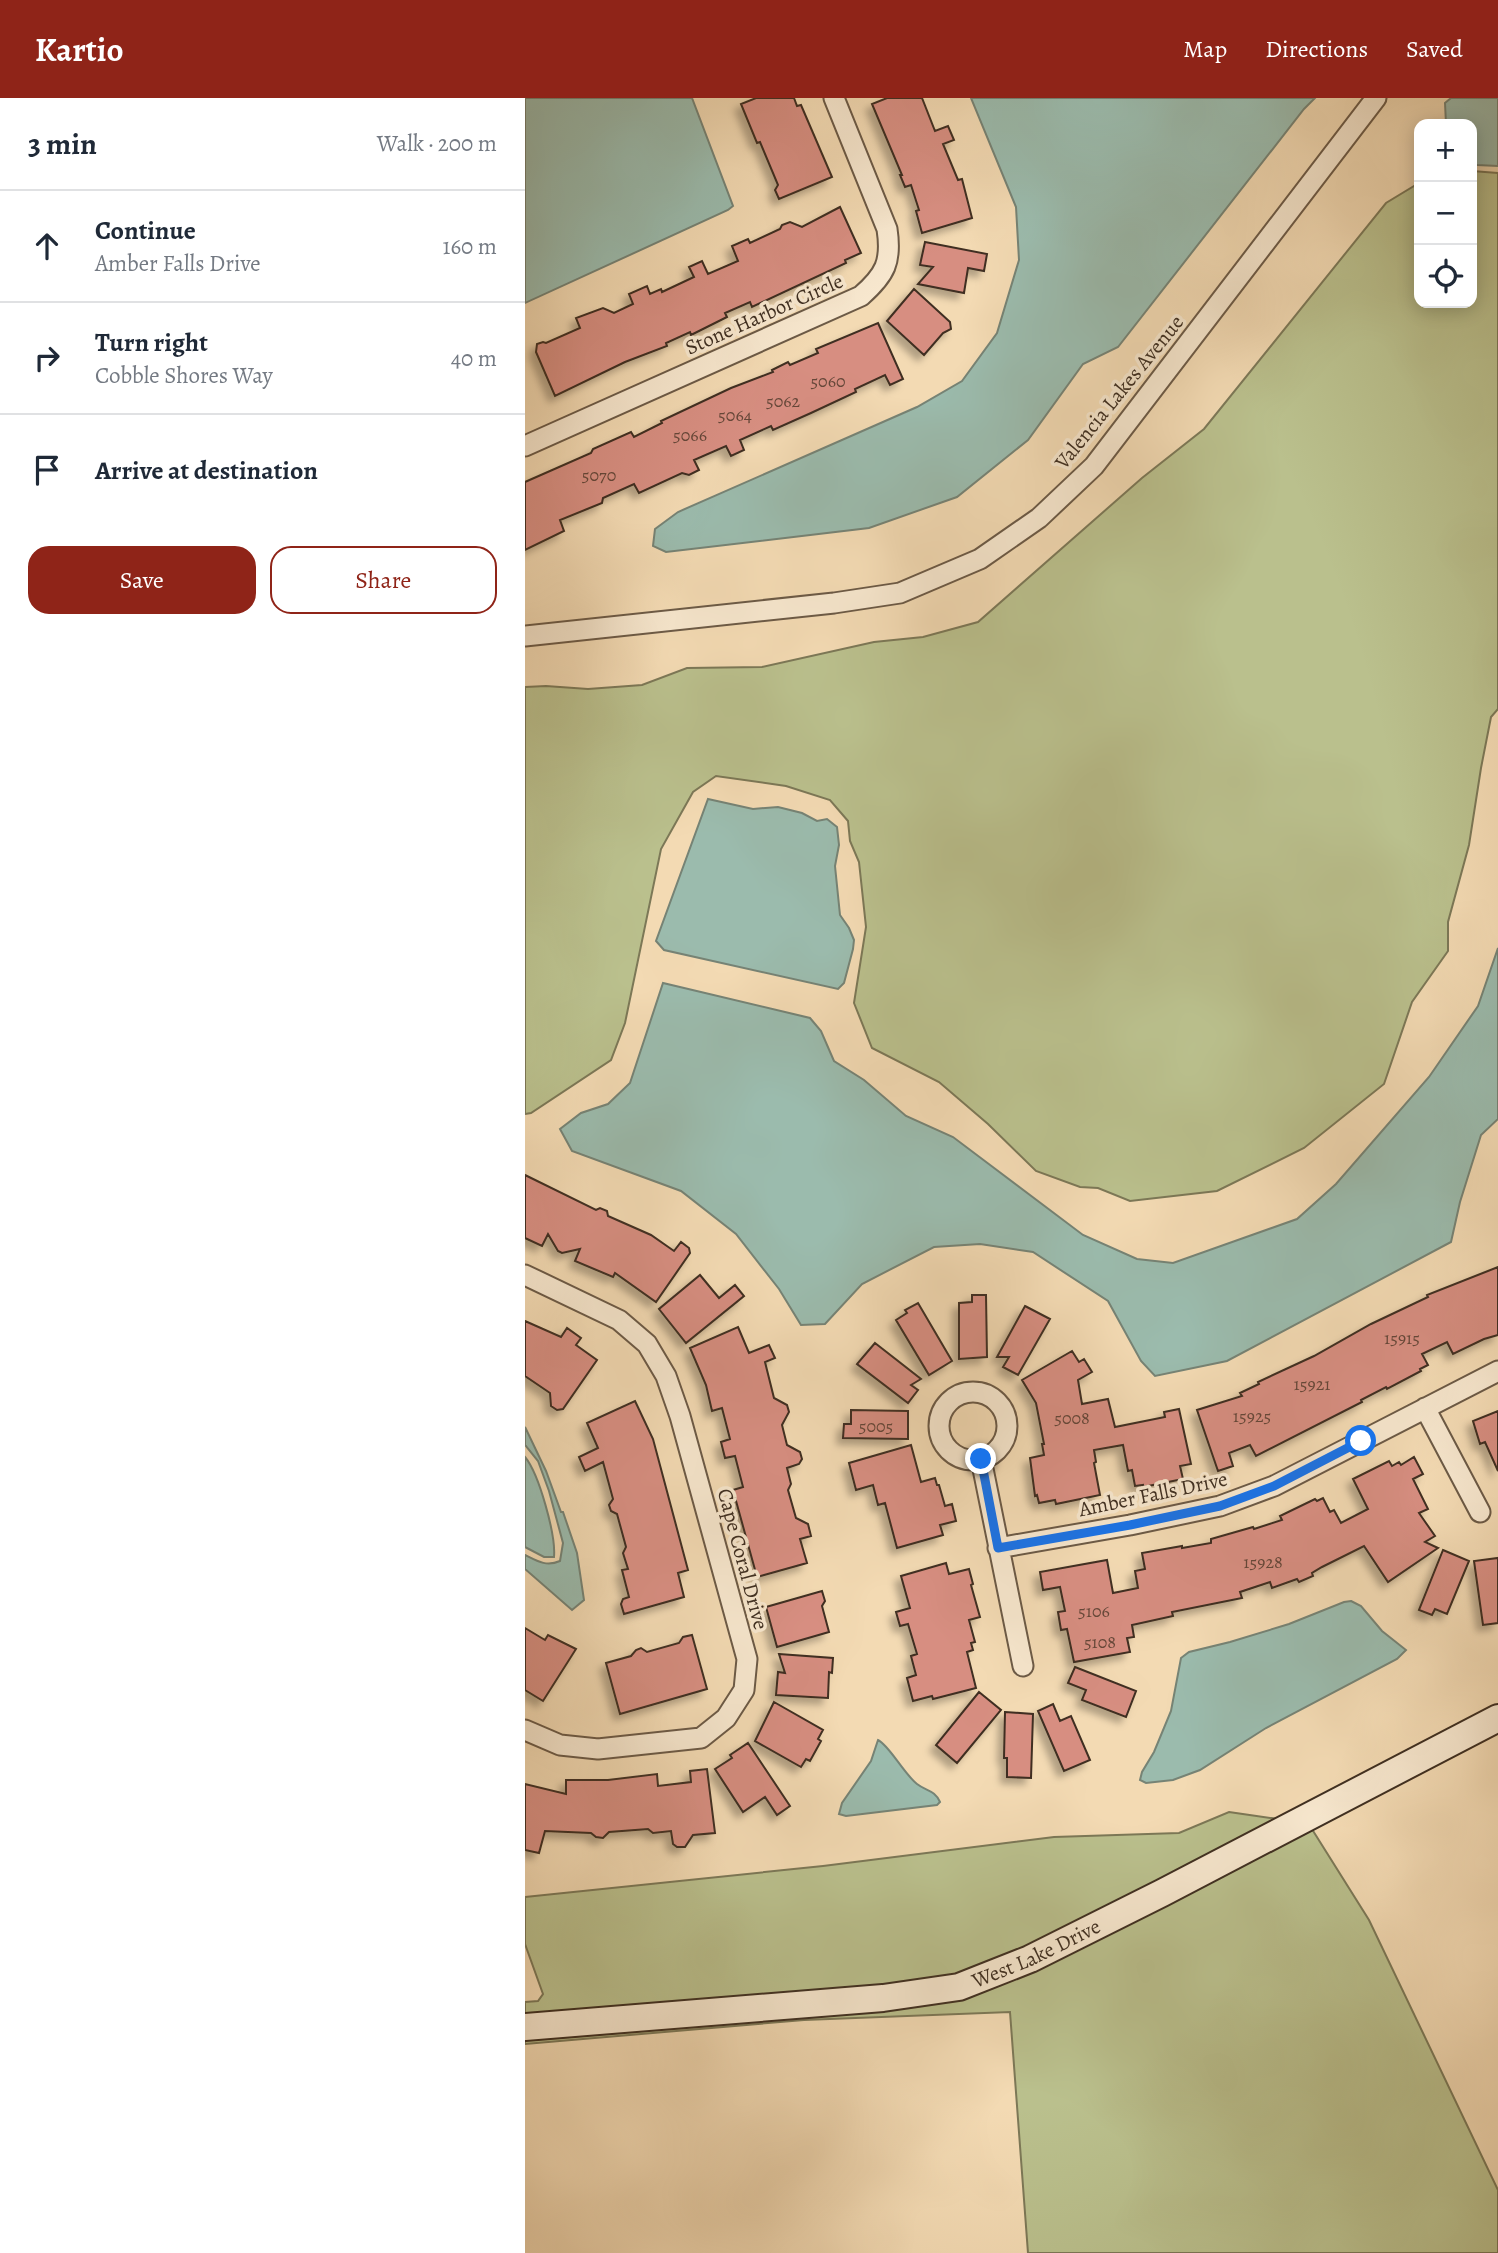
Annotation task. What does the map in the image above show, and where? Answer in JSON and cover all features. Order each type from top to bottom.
[{"type":"street","name":"Stone Harbor Circle","points":[[525,446],[861,296],[876,283],[884,270],[890,250],[887,229],[834,98]]},
{"type":"street","name":"Valencia Lakes Avenue","points":[[525,636],[834,603],[900,593],[980,559],[1039,518],[1094,466],[1376,98]]},
{"type":"street","name":"Cape Coral Drive","points":[[525,1275],[619,1320],[647,1344],[666,1376],[680,1416],[747,1659],[744,1690],[726,1718],[701,1738],[599,1749],[561,1745],[525,1730]]},
{"type":"street","name":"Amber Falls Drive","points":[[998,1548],[1220,1506],[1274,1486],[1498,1371]]},
{"type":"street","points":[[1425,1408],[1480,1512]]},
{"type":"street","points":[[981,1459],[1023,1666]]},
{"type":"street","name":"West Lake Drive","points":[[525,2027],[883,1998],[959,1987],[1030,1959],[1498,1718]]},
{"type":"green space","points":[[1477,171],[1498,173],[1498,709],[1491,717],[1469,845],[1448,922],[1448,951],[1412,1002],[1384,1084],[1304,1148],[1217,1191],[1130,1201],[1098,1188],[1080,1187],[1036,1171],[988,1124],[939,1082],[872,1048],[854,1003],[866,927],[859,862],[850,841],[848,821],[830,800],[786,786],[716,776],[693,792],[661,849],[625,1023],[611,1060],[531,1113],[525,1114],[525,687],[588,689],[642,685],[687,668],[762,667],[874,642],[923,637],[978,622],[1142,478],[1204,429],[1386,203],[1414,186],[1414,308],[1477,308]]},
{"type":"green space","points":[[1229,1812],[1285,1820],[1158,1886],[957,1979],[525,2019],[525,2002],[538,2001],[543,1994],[525,1944],[525,1897],[823,1866],[1054,1837],[1179,1833]]},
{"type":"green space","points":[[1310,1826],[1369,1920],[1498,2190],[1498,2253],[1028,2253],[1010,2012],[804,2020],[525,2044],[525,2035],[960,1995]]},
{"type":"shaded area","points":[[525,98],[692,98],[733,206],[525,303]]},
{"type":"shaded area","points":[[971,98],[1315,98],[1118,347],[1083,364],[1028,440],[957,497],[869,528],[666,552],[653,546],[655,529],[678,512],[917,407],[962,381],[997,333],[1019,260],[1016,207]]},
{"type":"shaded area","points":[[1451,98],[1498,98],[1498,166],[1477,165],[1477,119],[1446,119],[1445,103]]},
{"type":"shaded area","points":[[708,799],[753,809],[778,807],[802,813],[817,821],[827,819],[837,827],[839,845],[835,866],[840,915],[854,940],[844,983],[838,989],[664,950],[656,941]]},
{"type":"shaded area","points":[[1498,948],[1498,1119],[1481,1135],[1460,1202],[1451,1242],[1227,1361],[1155,1376],[1141,1361],[1108,1301],[1033,1252],[980,1244],[934,1247],[862,1284],[825,1324],[801,1325],[779,1289],[736,1234],[681,1191],[572,1151],[560,1129],[581,1113],[608,1104],[630,1083],[663,983],[810,1018],[821,1031],[834,1061],[864,1080],[906,1116],[953,1137],[1083,1235],[1137,1259],[1173,1263],[1297,1219],[1336,1184],[1429,1077],[1478,1006]]},
{"type":"shaded area","points":[[525,1427],[563,1512],[577,1553],[584,1600],[572,1610],[525,1569],[525,1555],[546,1563],[560,1561],[563,1543],[538,1461],[525,1445]]},
{"type":"shaded area","points":[[525,1457],[536,1477],[545,1505],[554,1557],[544,1557],[525,1547]]},
{"type":"shaded area","points":[[1351,1601],[1361,1606],[1382,1631],[1406,1650],[1397,1659],[1266,1728],[1200,1770],[1173,1780],[1146,1783],[1140,1780],[1171,1711],[1181,1658],[1189,1652],[1289,1624]]},
{"type":"shaded area","points":[[878,1740],[912,1779],[936,1795],[940,1802],[937,1805],[846,1816],[839,1814],[842,1803],[871,1761]]},
{"type":"building","points":[[756,98],[794,98],[797,106],[801,105],[832,177],[779,199],[775,190],[778,185],[741,104]]},
{"type":"building","points":[[887,98],[922,98],[935,131],[948,126],[954,140],[943,144],[958,180],[962,179],[972,218],[922,233],[916,211],[919,210],[911,185],[905,187],[872,104]]},
{"type":"building","points":[[840,207],[861,253],[845,260],[846,263],[752,307],[750,302],[725,313],[727,317],[691,335],[690,332],[666,343],[667,346],[625,362],[555,396],[536,352],[537,344],[546,343],[580,328],[576,318],[603,308],[614,313],[633,304],[629,294],[647,286],[650,294],[661,289],[662,292],[694,277],[689,267],[702,261],[708,274],[738,261],[732,246],[748,239],[750,243],[790,222],[802,227]]},
{"type":"building","points":[[925,242],[987,254],[984,271],[968,268],[964,293],[918,284],[933,267],[920,265]]},
{"type":"building","points":[[914,289],[950,322],[951,329],[943,333],[924,355],[887,321]]},
{"type":"building","points":[[878,323],[903,379],[890,385],[885,375],[811,413],[773,430],[771,426],[740,440],[744,450],[731,456],[726,446],[694,460],[699,470],[689,475],[682,473],[639,493],[634,484],[603,498],[602,503],[560,520],[564,531],[525,550],[525,482],[631,432],[634,437],[662,423],[661,421],[731,388],[773,372],[772,370],[788,362],[790,365],[818,353],[816,349]]},
{"type":"building","points":[[525,1175],[596,1210],[600,1208],[607,1211],[608,1216],[651,1235],[674,1251],[681,1242],[689,1248],[690,1253],[656,1302],[615,1273],[613,1277],[575,1261],[580,1249],[562,1253],[548,1234],[542,1246],[525,1238]]},
{"type":"building","points":[[1498,1267],[1498,1335],[1453,1354],[1447,1342],[1422,1354],[1428,1365],[1420,1369],[1421,1371],[1256,1456],[1250,1445],[1229,1453],[1233,1466],[1218,1471],[1197,1410],[1242,1396],[1240,1393],[1259,1384],[1258,1382],[1314,1356],[1371,1324],[1428,1297],[1427,1295]]},
{"type":"building","points":[[700,1275],[719,1298],[735,1285],[744,1296],[686,1343],[659,1309]]},
{"type":"building","points":[[972,1295],[986,1295],[987,1357],[959,1359],[959,1303],[972,1302]]},
{"type":"building","points":[[918,1303],[952,1361],[929,1375],[896,1320],[907,1313],[905,1310]]},
{"type":"building","points":[[1025,1306],[1050,1319],[1018,1375],[1003,1367],[1009,1357],[997,1357]]},
{"type":"building","points":[[525,1321],[561,1337],[567,1328],[581,1338],[576,1345],[597,1360],[563,1409],[557,1410],[551,1406],[550,1393],[525,1376]]},
{"type":"building","points":[[738,1327],[749,1353],[769,1345],[775,1358],[765,1362],[774,1398],[787,1405],[789,1412],[782,1425],[787,1445],[800,1452],[802,1459],[799,1464],[787,1468],[791,1484],[788,1490],[796,1518],[808,1524],[811,1536],[800,1539],[807,1563],[757,1577],[733,1490],[743,1487],[735,1456],[725,1458],[721,1442],[730,1439],[722,1408],[712,1411],[706,1385],[690,1348]]},
{"type":"building","points":[[875,1343],[921,1379],[911,1385],[918,1390],[908,1403],[857,1364]]},
{"type":"building","points":[[1072,1351],[1079,1362],[1084,1359],[1092,1372],[1078,1380],[1082,1404],[1108,1399],[1115,1427],[1165,1417],[1164,1412],[1179,1409],[1191,1464],[1180,1466],[1183,1479],[1143,1487],[1135,1486],[1132,1470],[1128,1471],[1123,1445],[1094,1450],[1100,1495],[1056,1504],[1055,1500],[1039,1503],[1037,1495],[1035,1496],[1030,1458],[1044,1455],[1044,1444],[1036,1403],[1022,1380]]},
{"type":"building","points":[[635,1401],[653,1439],[688,1570],[678,1573],[684,1597],[624,1614],[621,1604],[623,1599],[629,1597],[622,1570],[628,1569],[623,1553],[626,1547],[617,1514],[611,1511],[609,1505],[613,1499],[603,1462],[585,1471],[579,1457],[598,1448],[587,1423]]},
{"type":"building","points":[[851,1410],[908,1411],[908,1439],[843,1438],[844,1424],[851,1424]]},
{"type":"building","points":[[1498,1411],[1498,1471],[1485,1442],[1480,1444],[1473,1421]]},
{"type":"building","points":[[911,1445],[921,1482],[935,1478],[945,1506],[952,1504],[956,1521],[940,1525],[943,1535],[897,1548],[885,1503],[878,1505],[873,1485],[856,1490],[849,1463]]},
{"type":"building","points":[[1414,1457],[1423,1474],[1413,1479],[1428,1509],[1419,1513],[1435,1536],[1425,1542],[1438,1548],[1388,1582],[1364,1546],[1299,1582],[1297,1579],[1272,1588],[1270,1582],[1240,1592],[1242,1598],[1172,1612],[1173,1616],[1132,1625],[1134,1637],[1127,1638],[1130,1652],[1074,1662],[1067,1629],[1061,1630],[1058,1612],[1065,1611],[1060,1587],[1043,1590],[1040,1572],[1107,1560],[1113,1593],[1138,1588],[1135,1571],[1145,1569],[1142,1553],[1211,1543],[1211,1539],[1282,1520],[1280,1516],[1315,1499],[1317,1501],[1323,1498],[1330,1512],[1334,1510],[1341,1523],[1368,1509],[1353,1479],[1389,1461],[1392,1466],[1399,1462],[1401,1465]]},
{"type":"building","points":[[1443,1550],[1469,1561],[1447,1614],[1435,1609],[1432,1615],[1419,1610]]},
{"type":"building","points":[[1498,1558],[1498,1623],[1483,1625],[1474,1561]]},
{"type":"building","points":[[946,1563],[949,1574],[969,1569],[973,1584],[971,1585],[980,1617],[969,1620],[975,1642],[971,1643],[973,1650],[967,1652],[976,1688],[913,1701],[907,1678],[916,1675],[911,1656],[917,1654],[908,1624],[900,1626],[896,1612],[910,1608],[901,1576]]},
{"type":"building","points":[[822,1591],[825,1601],[822,1606],[829,1632],[777,1647],[766,1607]]},
{"type":"building","points":[[525,1628],[545,1640],[548,1635],[576,1649],[543,1701],[525,1690]]},
{"type":"building","points":[[692,1635],[707,1689],[620,1714],[606,1663],[631,1656],[641,1648],[647,1652],[679,1643],[683,1637]]},
{"type":"building","points":[[779,1654],[833,1658],[832,1673],[829,1672],[828,1698],[776,1695],[778,1672],[785,1673]]},
{"type":"building","points":[[1075,1667],[1136,1691],[1126,1717],[1082,1700],[1086,1690],[1068,1683]]},
{"type":"building","points":[[979,1692],[1001,1710],[957,1763],[936,1745]]},
{"type":"building","points":[[774,1702],[823,1730],[818,1739],[821,1741],[810,1761],[806,1759],[801,1767],[755,1741]]},
{"type":"building","points":[[1053,1704],[1060,1721],[1071,1716],[1090,1760],[1064,1771],[1038,1711]]},
{"type":"building","points":[[1005,1712],[1033,1714],[1031,1778],[1007,1777],[1007,1758],[1004,1758]]},
{"type":"building","points":[[748,1743],[790,1806],[777,1815],[765,1797],[743,1812],[715,1769]]},
{"type":"building","points":[[707,1769],[715,1833],[693,1835],[685,1847],[673,1844],[671,1831],[653,1833],[648,1829],[609,1832],[603,1838],[591,1833],[545,1831],[539,1853],[525,1850],[525,1784],[566,1794],[566,1780],[608,1780],[657,1774],[658,1786],[691,1782],[690,1771]]},
{"type":"route","points":[[981,1459],[998,1548],[1220,1506],[1274,1486],[1361,1441]]}]
